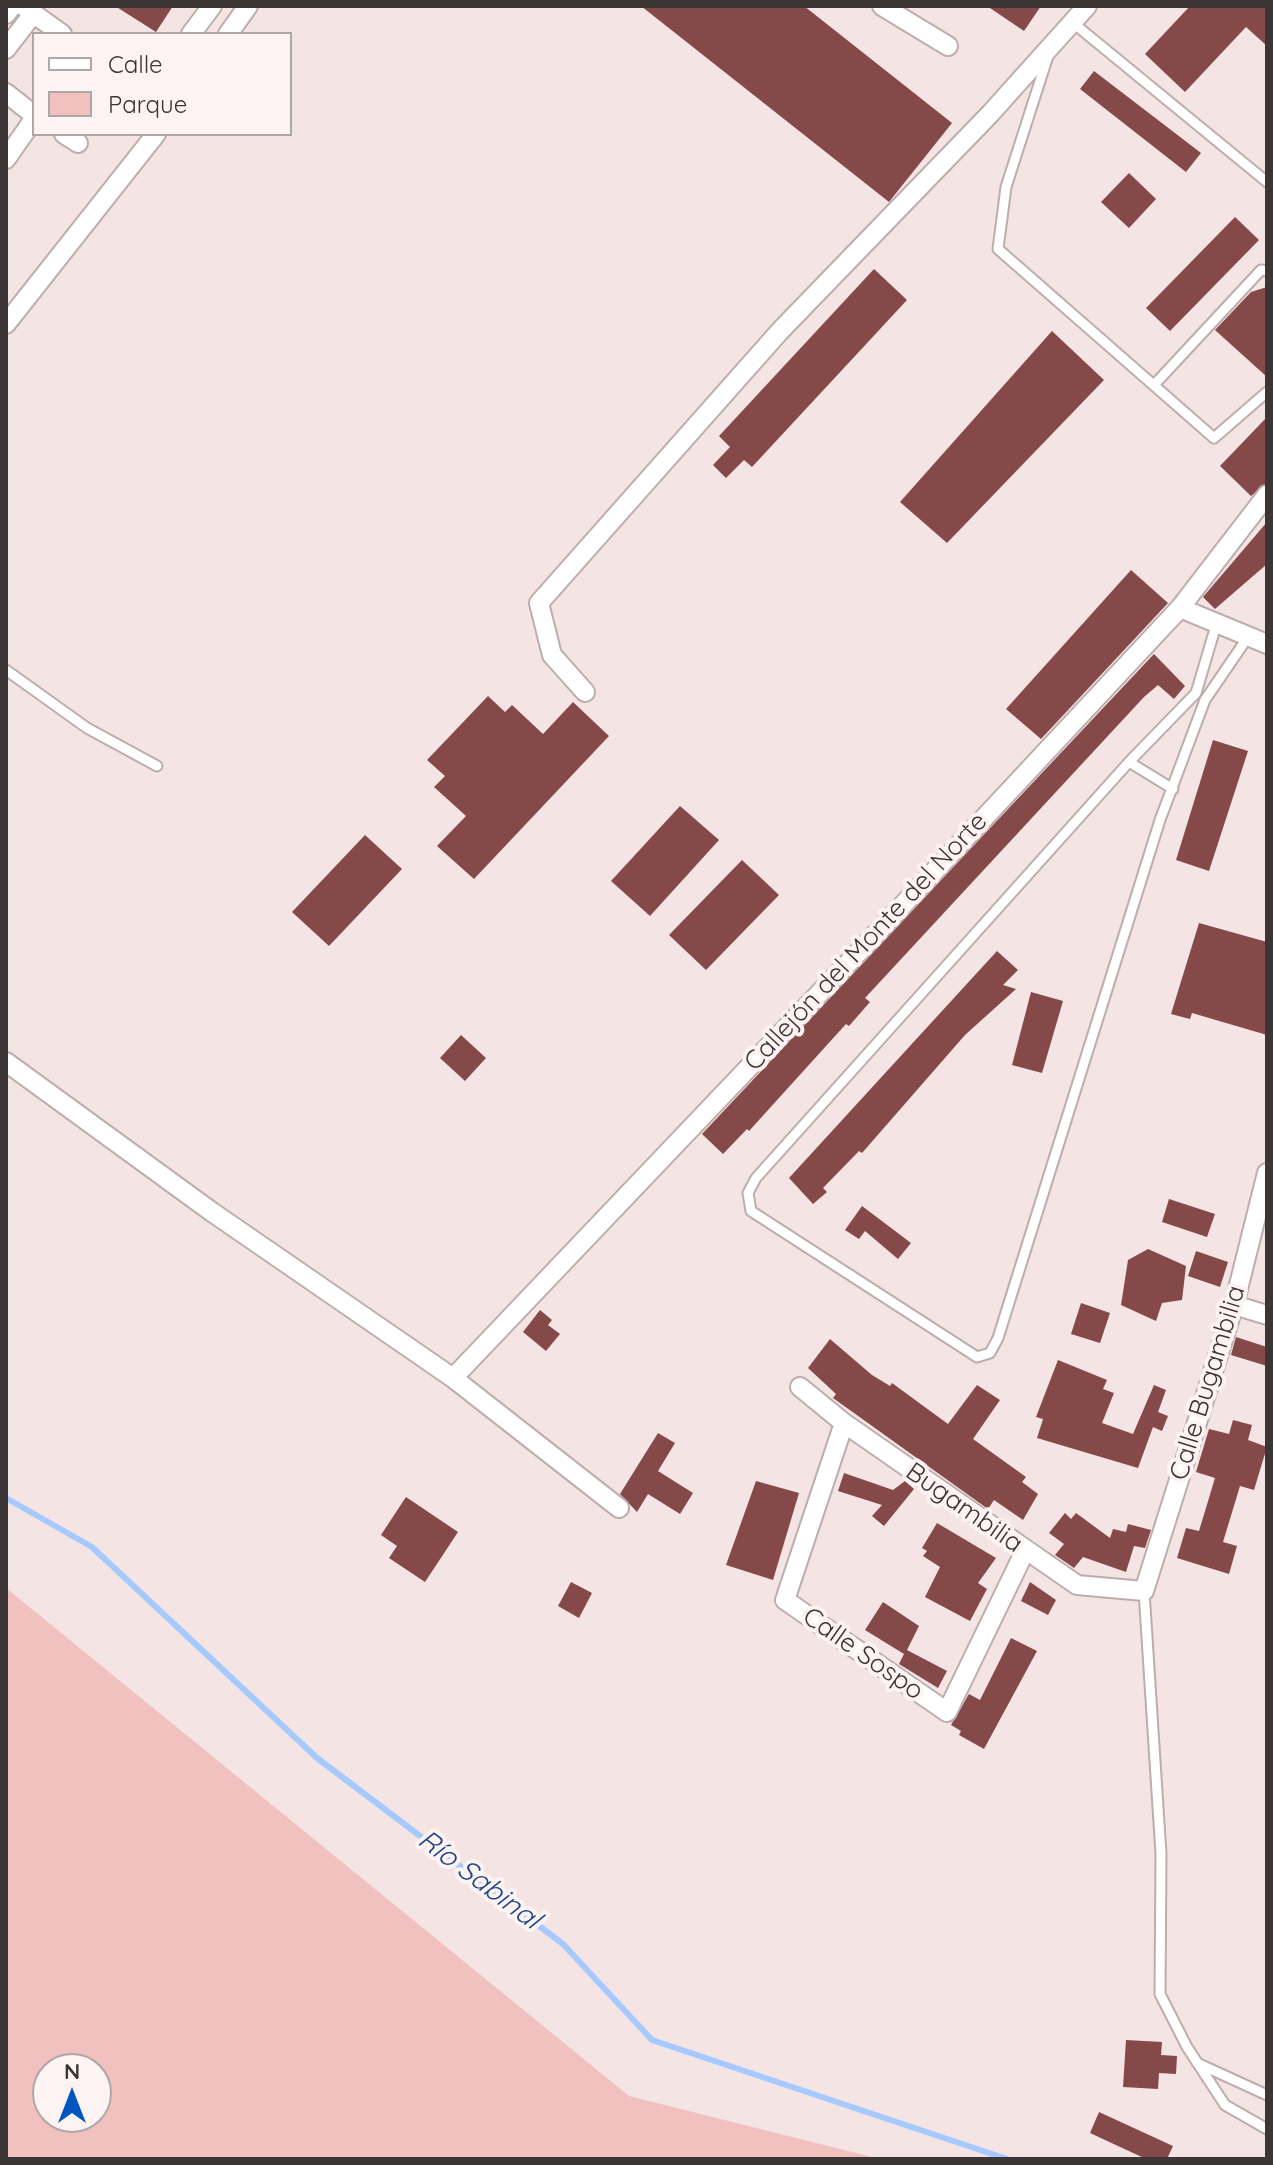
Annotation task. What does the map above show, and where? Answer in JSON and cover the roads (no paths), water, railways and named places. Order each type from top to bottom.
[{"type":"street","points":[[6,14],[12,6]]},
{"type":"street","points":[[192,32],[212,6]]},
{"type":"street","points":[[229,32],[248,6]]},
{"type":"street","points":[[882,6],[948,46]]},
{"type":"street","points":[[585,692],[552,655],[539,603],[780,331],[886,224],[1087,6]]},
{"type":"street","points":[[6,49],[28,10],[59,32]]},
{"type":"street","points":[[6,93],[32,115]]},
{"type":"street","points":[[6,159],[32,120]]},
{"type":"street","points":[[6,324],[154,136]]},
{"type":"street","name":"Callejón del Monte del Norte","points":[[453,1378],[863,948],[1180,608],[1267,495]]},
{"type":"street","points":[[1180,608],[1267,644]]},
{"type":"street","points":[[6,1062],[212,1212],[453,1378],[619,1508]]},
{"type":"street","name":"Calle Bugambilia","points":[[1144,1591],[1234,1305],[1267,1173]]},
{"type":"street","points":[[1234,1305],[1267,1315]]},
{"type":"street","name":"Bugambilia","points":[[800,1387],[844,1423],[1077,1585],[1144,1591]]},
{"type":"street","name":"Calle Sospo","points":[[844,1423],[785,1600],[947,1712],[1025,1551]]},
{"type":"lane","points":[[1072,22],[1267,182]]},
{"type":"lane","points":[[1052,45],[1006,187],[998,249],[1214,438],[1267,392]]},
{"type":"lane","points":[[1154,385],[1261,270],[1267,271]]},
{"type":"lane","points":[[1217,622],[1200,697],[1173,789],[998,1338],[990,1353],[977,1357],[751,1211],[748,1193],[767,1166],[1129,762],[1200,697],[1248,637]]},
{"type":"lane","points":[[6,670],[87,728],[157,766]]},
{"type":"lane","points":[[1129,762],[1173,789]]},
{"type":"lane","points":[[1144,1591],[1161,1854],[1160,1994],[1197,2063],[1225,2105],[1267,2129]]},
{"type":"lane","points":[[1197,2063],[1267,2095]]},
{"type":"waterway","name":"Río Sabinal","points":[[6,1498],[92,1547],[317,1758],[563,1944],[652,2040],[1007,2159]]}]
